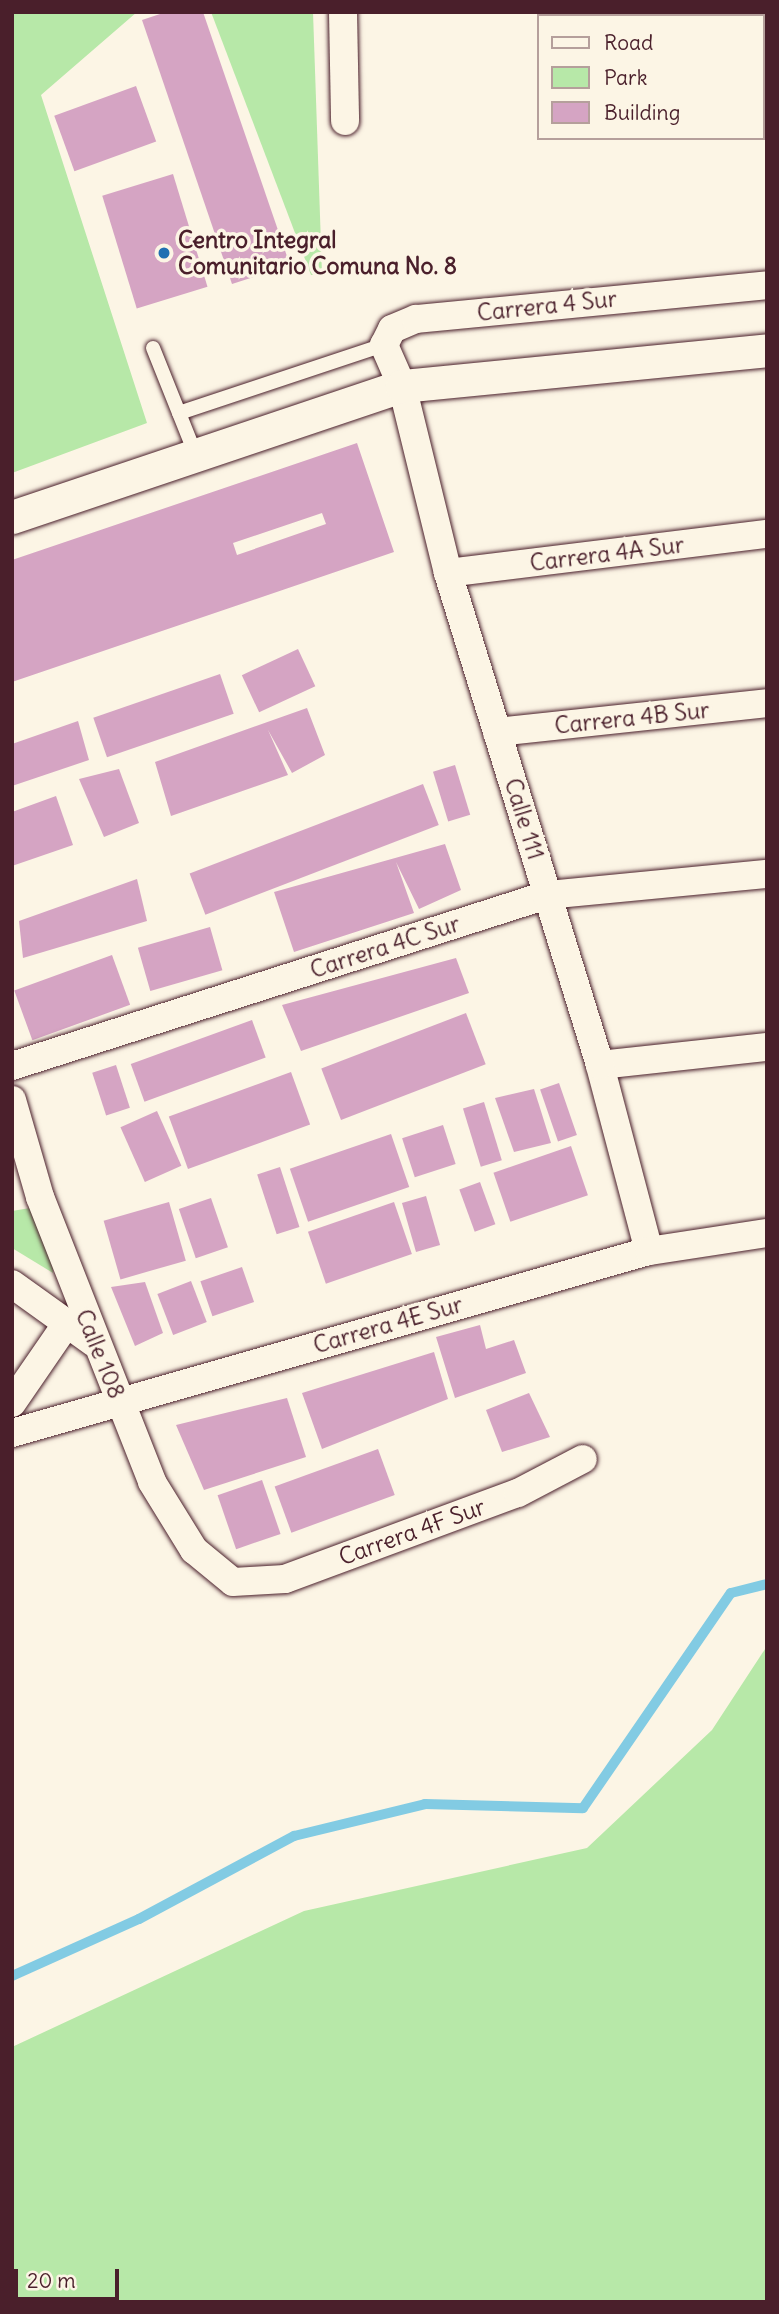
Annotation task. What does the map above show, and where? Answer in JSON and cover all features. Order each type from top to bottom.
[{"type":"street","points":[[342,12],[345,121]]},
{"type":"street","name":"Carrera 4 Sur","points":[[384,345],[392,329],[416,319],[767,285]]},
{"type":"street","points":[[384,345],[402,386]]},
{"type":"street","points":[[12,517],[195,453],[402,386],[767,350]]},
{"type":"street","name":"Calle 111","points":[[402,386],[448,573],[600,1065],[649,1251]]},
{"type":"street","name":"Carrera 4A Sur","points":[[448,573],[767,534]]},
{"type":"street","name":"Carrera 4B Sur","points":[[497,733],[767,703]]},
{"type":"street","name":"Carrera 4C Sur","points":[[12,1066],[547,895],[767,874]]},
{"type":"street","points":[[600,1065],[767,1047]]},
{"type":"street","name":"Calle 108","points":[[12,1101],[94,1343],[152,1482],[194,1550],[233,1582]]},
{"type":"street","name":"Carrera 4E Sur","points":[[12,1433],[649,1251],[767,1233]]},
{"type":"street","points":[[12,1284],[94,1343]]},
{"type":"street","points":[[12,1403],[67,1323]]},
{"type":"street","name":"Carrera 4F Sur","points":[[233,1582],[285,1579],[518,1493],[583,1459]]},
{"type":"lane","points":[[179,412],[384,345]]},
{"type":"lane","points":[[153,348],[195,453]]},
{"type":"green space","points":[[12,12],[137,12],[41,95],[147,423],[12,473]]},
{"type":"green space","points":[[211,12],[313,12],[322,274],[311,275]]},
{"type":"green space","points":[[30,1208],[53,1231],[53,1273],[12,1248],[12,1211]]},
{"type":"green space","points":[[767,1646],[767,2302],[12,2302],[12,2047],[304,1911],[587,1848],[712,1730]]},
{"type":"building","points":[[166,12],[203,12],[290,265],[232,284],[142,20]]},
{"type":"building","points":[[136,86],[156,141],[74,171],[54,116]]},
{"type":"building","points":[[173,174],[207,287],[137,308],[102,196]]},
{"type":"building","points":[[357,443],[394,552],[12,682],[12,560]],"holes":[[[322,513],[326,524],[237,555],[233,543]]]},
{"type":"building","points":[[298,649],[315,686],[259,712],[242,675]]},
{"type":"building","points":[[220,674],[234,714],[107,757],[93,718]]},
{"type":"building","points":[[307,708],[325,755],[292,773],[268,730],[288,775],[171,816],[155,762]]},
{"type":"building","points":[[78,721],[89,760],[12,786],[12,744]]},
{"type":"building","points":[[455,765],[470,815],[448,821],[433,772]]},
{"type":"building","points":[[119,769],[139,823],[104,837],[79,779]]},
{"type":"building","points":[[423,784],[439,825],[205,915],[190,874]]},
{"type":"building","points":[[56,796],[73,845],[12,866],[12,812]]},
{"type":"building","points":[[445,844],[461,890],[419,909],[396,862],[414,913],[294,952],[274,892]]},
{"type":"building","points":[[137,879],[147,921],[23,958],[19,921]]},
{"type":"building","points":[[210,927],[222,970],[150,991],[138,948]]},
{"type":"building","points":[[112,955],[130,1005],[32,1040],[14,991]]},
{"type":"building","points":[[456,958],[469,993],[301,1051],[282,1005]]},
{"type":"building","points":[[466,1013],[486,1064],[341,1120],[321,1069]]},
{"type":"building","points":[[252,1020],[266,1058],[144,1102],[131,1064]]},
{"type":"building","points":[[116,1065],[130,1108],[106,1116],[92,1073]]},
{"type":"building","points":[[291,1072],[310,1125],[188,1169],[169,1116]]},
{"type":"building","points":[[559,1083],[577,1135],[558,1142],[540,1090]]},
{"type":"building","points":[[534,1089],[551,1143],[514,1152],[495,1098]]},
{"type":"building","points":[[484,1102],[502,1160],[481,1167],[463,1108]]},
{"type":"building","points":[[157,1111],[181,1166],[145,1182],[120,1127]]},
{"type":"building","points":[[443,1125],[456,1164],[415,1177],[402,1138]]},
{"type":"building","points":[[391,1134],[409,1187],[308,1222],[290,1169]]},
{"type":"building","points":[[571,1146],[588,1195],[510,1222],[493,1173]]},
{"type":"building","points":[[280,1167],[299,1227],[277,1234],[257,1174]]},
{"type":"building","points":[[480,1182],[495,1224],[475,1232],[459,1190]]},
{"type":"building","points":[[426,1196],[440,1245],[416,1252],[402,1203]]},
{"type":"building","points":[[211,1198],[228,1247],[196,1258],[179,1209]]},
{"type":"building","points":[[169,1202],[186,1261],[120,1279],[104,1221]]},
{"type":"building","points":[[394,1202],[412,1254],[326,1284],[308,1232]]},
{"type":"building","points":[[242,1267],[254,1302],[212,1316],[200,1281]]},
{"type":"building","points":[[191,1281],[207,1322],[173,1335],[157,1294]]},
{"type":"building","points":[[145,1282],[163,1333],[135,1346],[111,1287]]},
{"type":"building","points":[[480,1325],[486,1349],[514,1340],[526,1373],[455,1398],[436,1337]]},
{"type":"building","points":[[434,1352],[448,1399],[322,1449],[302,1393]]},
{"type":"building","points":[[529,1393],[550,1437],[502,1452],[486,1410]]},
{"type":"building","points":[[287,1398],[306,1457],[204,1490],[176,1425]]},
{"type":"building","points":[[378,1449],[395,1495],[291,1533],[275,1487]]},
{"type":"building","points":[[262,1480],[281,1534],[236,1549],[218,1495]]},
{"type":"waterway","points":[[12,1976],[139,1919],[294,1836],[425,1804],[583,1808],[731,1593],[767,1584]]},
{"type":"place","name":"Centro Integral Comunitario Comuna No. 8","points":[[164,253]]}]
